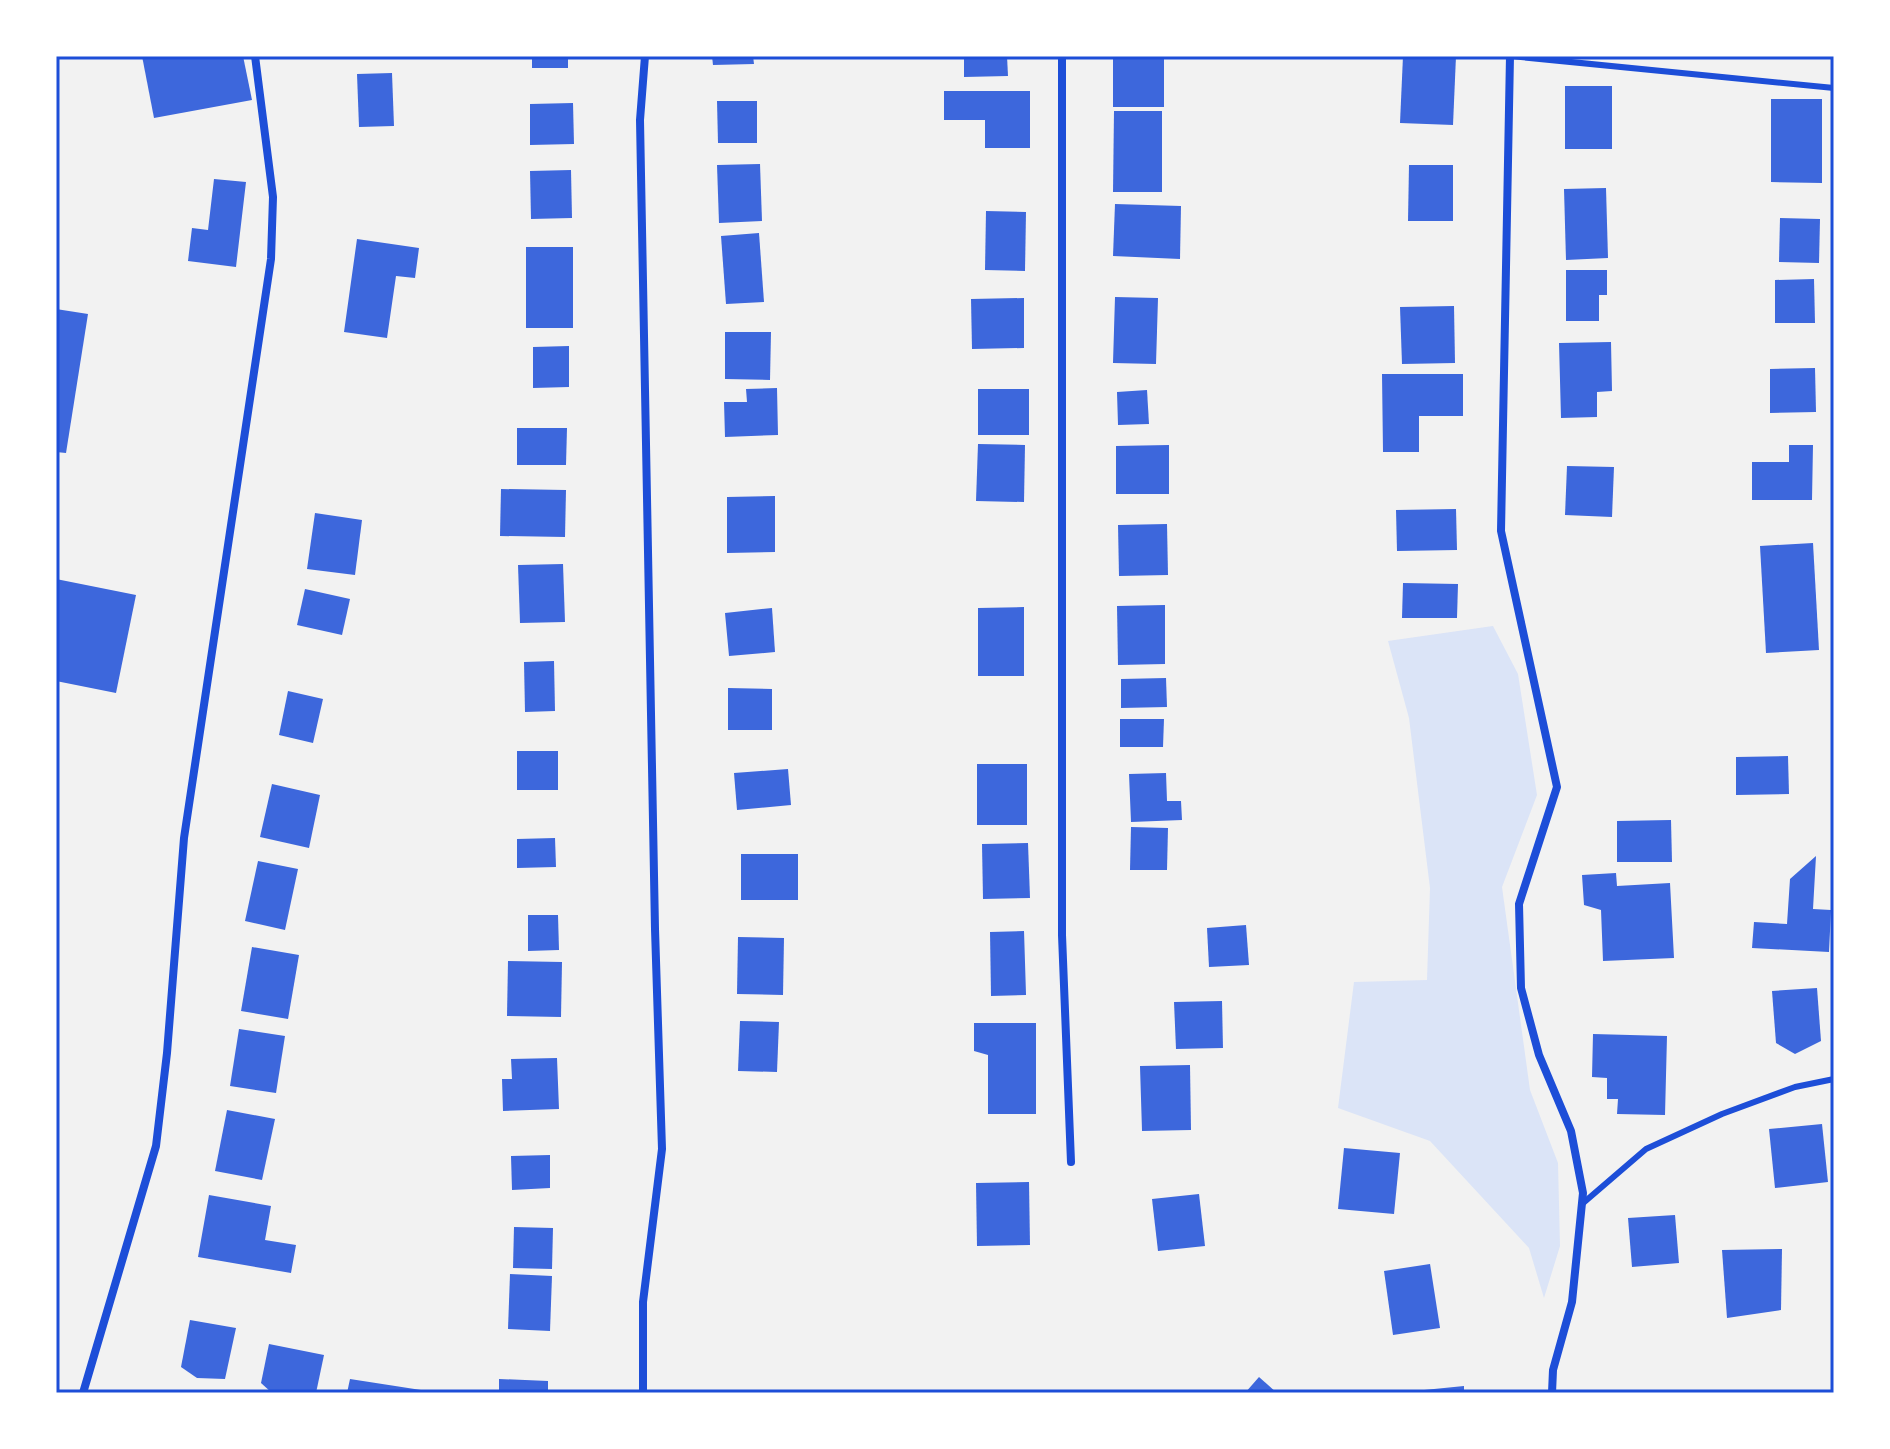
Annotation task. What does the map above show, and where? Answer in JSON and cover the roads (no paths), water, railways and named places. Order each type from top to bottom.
[{"type":"street","points":[[83,1393],[156,1146],[167,1053],[184,838],[269,272],[273,197],[255,56]]},
{"type":"street","points":[[643,1393],[643,1302],[662,1149],[654,913],[640,120],[645,56]]},
{"type":"street","points":[[1062,56],[1062,935],[1071,1162]]},
{"type":"street","points":[[1510,56],[1501,531],[1557,787],[1519,904],[1521,988],[1539,1055],[1571,1131],[1583,1193],[1572,1302],[1553,1370],[1552,1393]]},
{"type":"lane","points":[[1510,56],[1834,88]]},
{"type":"lane","points":[[1582,1204],[1646,1149],[1722,1114],[1795,1087],[1834,1079]]}]
